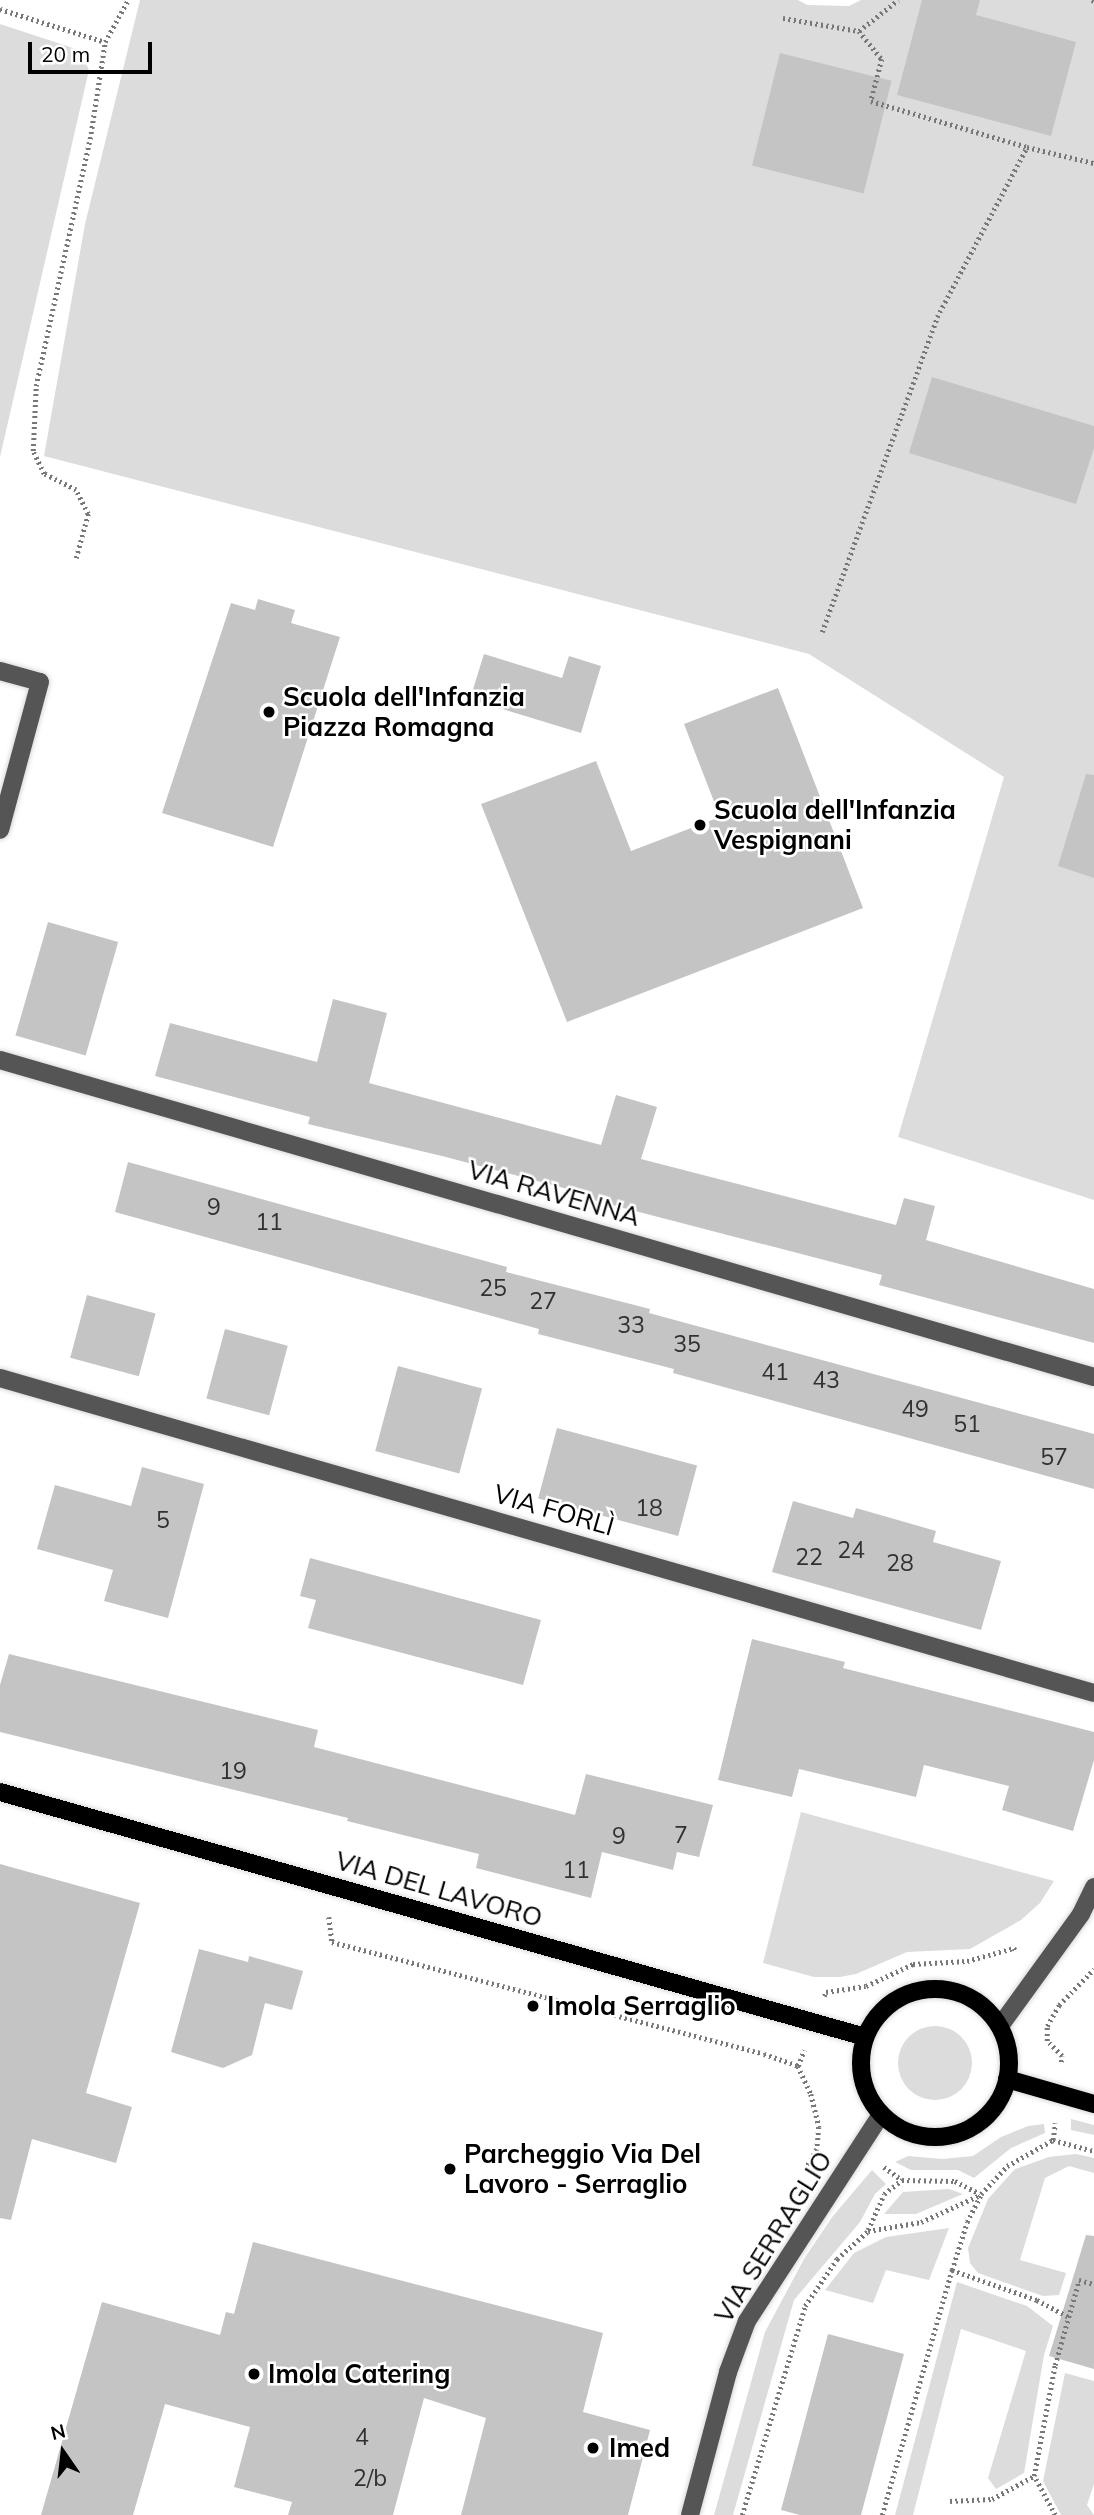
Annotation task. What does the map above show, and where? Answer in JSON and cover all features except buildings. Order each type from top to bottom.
[{"type":"main road","name":"VIA DEL LAVORO","points":[[0,1792],[865,2037]]},
{"type":"main road","points":[[929,1989],[950,1990],[970,1997],[987,2010],[1000,2026],[1010,2062],[1007,2079],[992,2109],[965,2131],[943,2136],[921,2136],[900,2128],[881,2115],[869,2098],[862,2078],[860,2058],[865,2037],[875,2019],[890,2003],[908,1993],[929,1989]]},
{"type":"main road","points":[[1007,2079],[1094,2104]]},
{"type":"street","points":[[0,671],[40,681],[0,830]]},
{"type":"street","name":"VIA RAVENNA","points":[[0,1060],[1094,1377]]},
{"type":"street","name":"VIA FORLÌ","points":[[0,1378],[1094,1693]]},
{"type":"street","points":[[1000,2026],[1081,1914],[1094,1886]]},
{"type":"street","name":"VIA SERRAGLIO","points":[[690,2515],[728,2372],[747,2321],[881,2115]]},
{"type":"path","points":[[76,558],[88,513],[76,490],[44,474],[33,451],[36,386],[90,139],[104,41],[128,0]]},
{"type":"path","points":[[859,31],[898,0]]},
{"type":"path","points":[[0,9],[104,41]]},
{"type":"path","points":[[783,18],[859,31],[882,59],[871,102],[1027,147],[1094,163]]},
{"type":"path","points":[[822,632],[937,317],[1027,147]]},
{"type":"path","points":[[326,1884],[332,1942],[764,2054],[797,2066],[811,2094],[819,2127],[859,2150],[902,2180],[955,2181],[981,2194]]},
{"type":"path","points":[[826,1992],[866,1986],[913,1964],[967,1961],[1014,1948]]},
{"type":"path","points":[[1059,2005],[1094,1969]]},
{"type":"path","points":[[882,2515],[952,2270],[967,2222],[981,2194],[1007,2165],[1054,2140],[1094,2151]]},
{"type":"path","points":[[742,2515],[805,2306],[838,2259],[868,2231],[884,2194],[902,2180]]},
{"type":"path","points":[[868,2231],[921,2222],[981,2194]]},
{"type":"path","points":[[952,2270],[1037,2300],[1069,2317]]},
{"type":"path","points":[[1055,2515],[1034,2476],[1055,2365],[1079,2280],[1094,2284]]},
{"type":"path","points":[[950,2501],[992,2499],[1034,2476]]},
{"type":"shaded area","points":[[140,0],[798,0],[807,5],[849,6],[861,0],[1094,0],[1094,1200],[898,1137],[1004,777],[809,654],[44,456],[85,224]]},
{"type":"shaded area","points":[[0,24],[79,50],[89,70],[0,457]]},
{"type":"shaded area","points":[[801,1812],[1054,1881],[1040,1903],[1021,1920],[970,1949],[907,1952],[856,1974],[814,1977],[763,1963]]},
{"type":"shaded area","points":[[935,2026],[949,2029],[961,2037],[969,2049],[972,2063],[969,2077],[961,2089],[949,2097],[935,2100],[921,2097],[909,2089],[901,2077],[898,2063],[901,2049],[909,2037],[921,2029]]},
{"type":"shaded area","points":[[1071,2119],[1094,2125],[1094,2135],[1071,2130]]},
{"type":"shaded area","points":[[1044,2124],[1045,2133],[1011,2148],[974,2178],[958,2170],[911,2170],[895,2162],[908,2156],[942,2159],[973,2156],[1001,2137],[1028,2126]]},
{"type":"shaded area","points":[[1076,2154],[1094,2158],[1094,2173],[1069,2166],[1045,2178],[1020,2260],[1066,2273],[1059,2295],[1043,2296],[978,2273],[970,2263],[968,2248],[988,2199],[1015,2169],[1049,2157]]},
{"type":"shaded area","points":[[872,2170],[886,2184],[875,2194],[860,2222],[794,2300],[733,2515],[714,2515],[765,2332],[804,2259],[833,2216]]},
{"type":"shaded area","points":[[949,2189],[963,2194],[916,2214],[884,2214],[903,2192]]},
{"type":"shaded area","points":[[949,2228],[929,2280],[886,2270],[873,2303],[825,2290],[854,2253],[886,2237]]},
{"type":"shaded area","points":[[957,2282],[1027,2306],[1053,2326],[1044,2355],[1024,2473],[996,2489],[988,2478],[1026,2351],[961,2329],[913,2515],[895,2515]]},
{"type":"shaded area","points":[[1065,2373],[1094,2381],[1094,2484],[1087,2505],[1094,2515],[1061,2515],[1043,2481]]},
{"type":"place","name":"Scuola dell'Infanzia Piazza Romagna","points":[[269,712]]},
{"type":"place","name":"Scuola dell'Infanzia Vespignani","points":[[700,825]]},
{"type":"place","name":"Imola Serraglio","points":[[533,2006]]},
{"type":"place","name":"Parcheggio Via Del Lavoro - Serraglio","points":[[450,2169]]},
{"type":"place","name":"Imola Catering","points":[[254,2374]]},
{"type":"place","name":"Imed","points":[[593,2448]]}]
